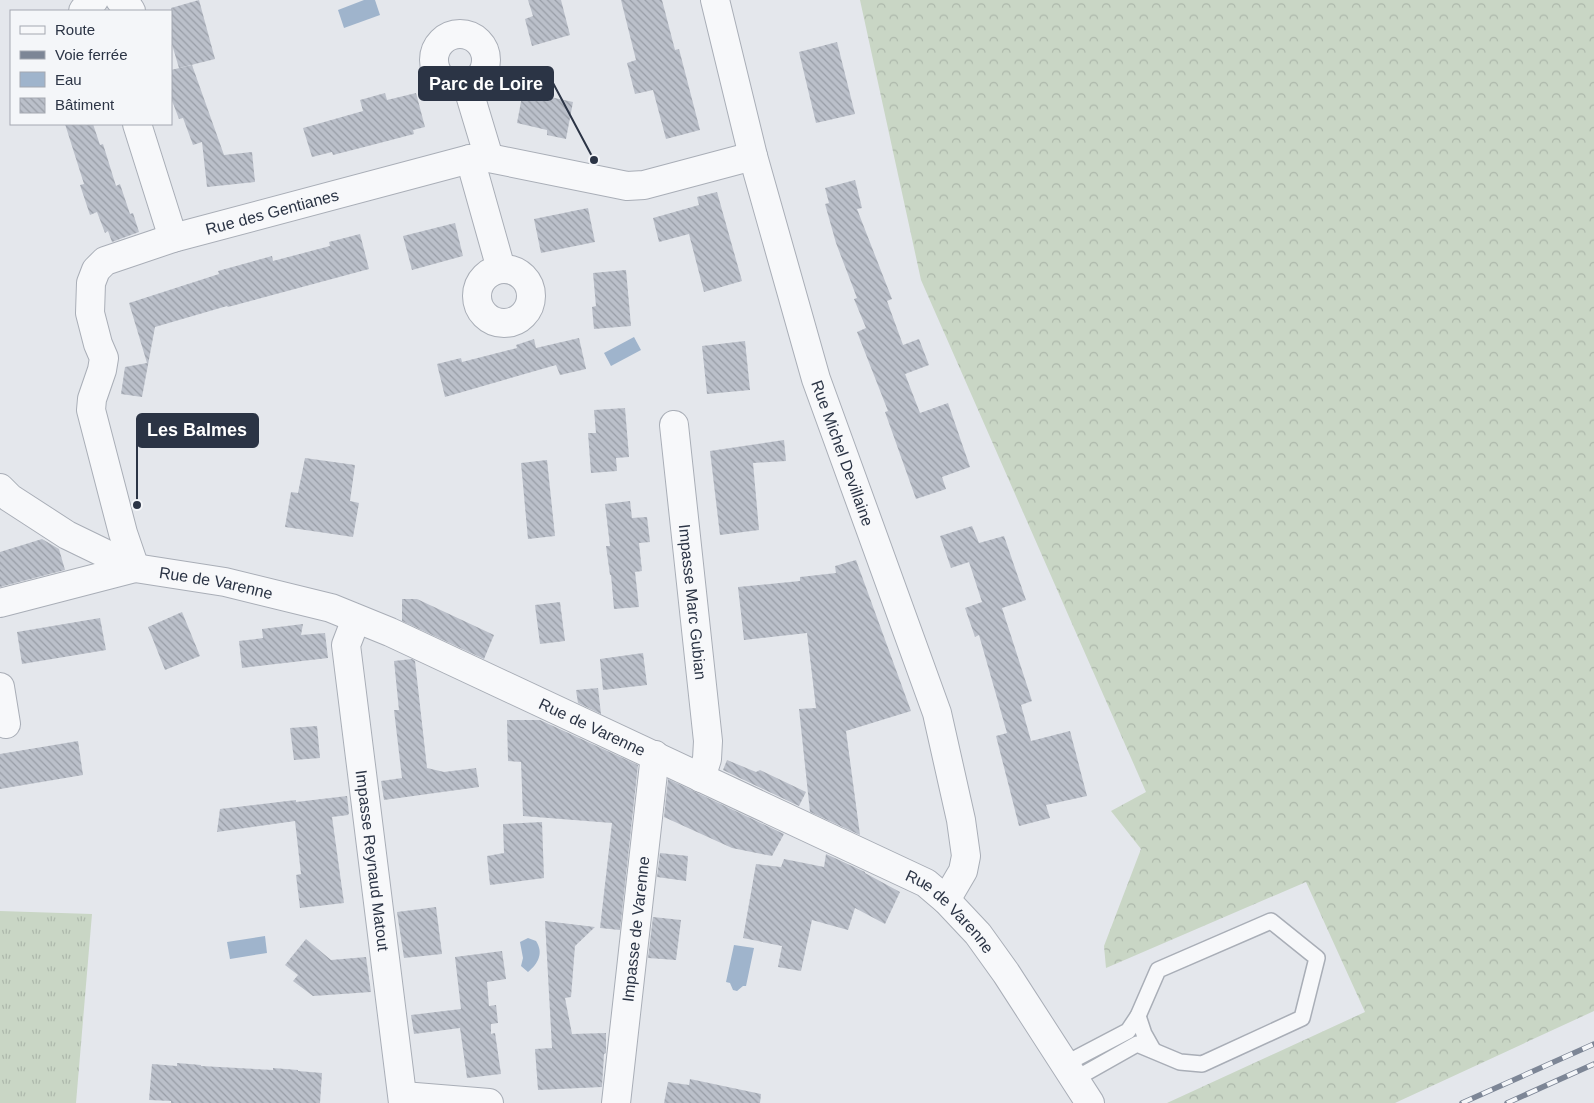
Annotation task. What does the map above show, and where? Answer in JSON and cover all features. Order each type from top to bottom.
[{"type":"street","points":[[84,10],[94,0]]},
{"type":"street","points":[[120,0],[130,10]]},
{"type":"street","name":"Rue Michel Devillaine","points":[[715,0],[753,156],[816,379],[937,713],[966,856],[963,871],[946,900]]},
{"type":"street","points":[[467,85],[479,159],[501,269]]},
{"type":"street","points":[[137,125],[173,238]]},
{"type":"street","name":"Rue des Gentianes","points":[[135,568],[123,533],[91,410],[92,399],[104,358],[98,344],[90,313],[91,283],[96,270],[105,261],[173,238],[479,159],[627,186],[644,185],[753,156]]},
{"type":"street","name":"Impasse Marc Gubian","points":[[674,425],[708,741],[708,759],[701,778]]},
{"type":"street","name":"Rue de Varenne","points":[[0,488],[10,498],[67,535],[135,568],[225,582],[331,608],[390,632],[926,883],[946,900],[978,934],[994,955],[1090,1103]]},
{"type":"street","points":[[0,603],[135,568]]},
{"type":"street","name":"Impasse Reynaud Matout","points":[[356,619],[346,645],[403,1099]]},
{"type":"street","points":[[0,688],[6,724]]},
{"type":"street","name":"Impasse de Varenne","points":[[616,1103],[655,755]]},
{"type":"street","points":[[403,1099],[488,1103]]},
{"type":"lane","points":[[1271,921],[1317,958],[1302,1018],[1202,1064],[1180,1062],[1137,1044],[1070,1072],[1128,1031],[1138,1016],[1158,970],[1271,921]]},
{"type":"lane","points":[[1138,1016],[1144,1034],[1153,1050]]},
{"type":"green space","points":[[860,0],[1594,0],[1594,1011],[1395,1103],[1167,1103],[1365,1012],[1306,882],[1106,968],[1104,946],[1141,849],[1111,811],[1146,792],[921,280]]},
{"type":"green space","points":[[0,911],[92,914],[76,1103],[0,1103]]},
{"type":"water","points":[[364,0],[375,0],[380,15],[344,28],[338,10]]},
{"type":"water","points":[[634,337],[641,350],[611,366],[604,353]]},
{"type":"water","points":[[265,936],[267,953],[230,959],[227,942]]},
{"type":"water","points":[[528,938],[536,941],[540,954],[535,965],[528,972],[521,966],[523,958],[520,942]]},
{"type":"water","points":[[734,945],[754,948],[746,986],[737,991],[733,990],[730,983],[726,982]]},
{"type":"building","points":[[199,0],[215,59],[179,68],[172,44],[171,8]]},
{"type":"building","points":[[528,0],[561,0],[570,35],[532,46],[525,19],[533,16]]},
{"type":"building","points":[[621,0],[662,0],[675,50],[679,49],[700,130],[666,139],[653,90],[635,94],[627,63],[636,60]]},
{"type":"building","points":[[837,42],[855,114],[816,123],[799,52]]},
{"type":"building","points":[[192,65],[224,155],[252,152],[255,182],[207,187],[202,142],[193,145],[183,118],[179,119],[172,101],[172,70]]},
{"type":"building","points":[[523,91],[573,102],[566,139],[547,135],[547,130],[517,123]]},
{"type":"building","points":[[385,93],[387,100],[416,93],[425,127],[413,130],[414,134],[333,155],[332,152],[312,157],[303,128],[363,111],[360,100]]},
{"type":"building","points":[[65,125],[93,125],[100,145],[103,144],[116,186],[120,184],[130,214],[133,213],[139,232],[112,242],[108,231],[105,233],[97,212],[90,215],[80,185],[84,184]]},
{"type":"building","points":[[855,180],[862,208],[857,209],[892,299],[887,301],[903,345],[919,339],[929,365],[905,374],[920,413],[948,403],[970,467],[942,477],[946,489],[916,499],[885,412],[888,411],[857,332],[866,328],[854,299],[857,298],[836,243],[825,204],[829,203],[825,188]]},
{"type":"building","points":[[717,192],[742,281],[704,292],[689,234],[659,242],[653,218],[699,205],[697,197]]},
{"type":"building","points":[[588,208],[595,242],[541,253],[534,219]]},
{"type":"building","points":[[455,223],[463,256],[412,270],[403,236]]},
{"type":"building","points":[[360,234],[369,269],[155,327],[142,397],[121,394],[125,367],[147,363],[129,303],[219,274],[218,271],[272,256],[273,261],[330,246],[329,242]]},
{"type":"building","points":[[626,270],[631,326],[594,329],[592,307],[596,306],[593,273]]},
{"type":"building","points":[[579,338],[586,369],[560,375],[556,365],[445,397],[437,364],[461,358],[462,362],[517,348],[516,345],[534,339],[536,348]]},
{"type":"building","points":[[745,341],[750,390],[707,394],[702,346]]},
{"type":"building","points":[[625,408],[629,457],[616,458],[617,471],[591,473],[588,433],[596,433],[594,410]]},
{"type":"building","points":[[784,440],[786,461],[753,463],[759,530],[720,535],[710,451]]},
{"type":"building","points":[[305,458],[355,465],[350,501],[359,503],[353,537],[285,527],[291,492],[298,493]]},
{"type":"building","points":[[547,460],[555,536],[528,539],[521,463]]},
{"type":"building","points":[[630,501],[632,518],[647,517],[650,542],[639,543],[642,571],[635,572],[639,607],[614,609],[606,546],[610,546],[605,504]]},
{"type":"building","points":[[972,526],[979,543],[1004,536],[1026,600],[1002,608],[1032,701],[1021,705],[1031,741],[1070,731],[1087,796],[1046,805],[1050,818],[1019,826],[996,736],[1007,733],[979,635],[975,637],[965,608],[982,602],[969,562],[951,568],[940,536]]},
{"type":"building","points":[[42,539],[59,549],[65,570],[0,587],[0,552]]},
{"type":"building","points":[[856,560],[911,711],[846,731],[860,835],[810,812],[799,709],[816,708],[807,633],[744,640],[738,587],[800,581],[800,577],[836,573],[835,566]]},
{"type":"building","points":[[402,599],[417,599],[494,635],[484,659],[402,621]]},
{"type":"building","points":[[560,602],[565,641],[540,644],[535,605]]},
{"type":"building","points":[[182,612],[200,656],[165,670],[148,627]]},
{"type":"building","points":[[100,618],[106,650],[22,664],[17,632]]},
{"type":"building","points":[[303,624],[301,635],[325,633],[328,658],[242,668],[239,641],[263,638],[262,629]]},
{"type":"building","points":[[643,653],[647,685],[603,690],[600,659]]},
{"type":"building","points":[[412,659],[415,661],[427,768],[444,772],[476,768],[479,787],[384,800],[381,781],[402,778],[394,710],[399,710],[394,661]]},
{"type":"building","points":[[598,688],[601,714],[578,703],[576,690]]},
{"type":"building","points":[[507,720],[540,720],[638,765],[620,930],[600,928],[612,823],[523,816],[521,762],[508,761]]},
{"type":"building","points":[[317,726],[320,758],[294,760],[290,728]]},
{"type":"building","points":[[78,741],[83,775],[0,789],[0,754]]},
{"type":"building","points":[[727,760],[756,772],[760,770],[806,792],[799,806],[723,770]]},
{"type":"building","points":[[668,779],[784,834],[772,856],[732,848],[664,817]]},
{"type":"building","points":[[347,796],[348,815],[332,817],[344,903],[300,908],[296,875],[301,874],[295,821],[217,832],[220,809]]},
{"type":"building","points":[[542,822],[544,878],[490,885],[487,856],[504,853],[503,824]]},
{"type":"building","points":[[660,853],[688,856],[686,881],[657,877]]},
{"type":"building","points":[[826,854],[865,872],[900,892],[885,924],[855,908],[848,930],[812,920],[801,971],[778,967],[782,946],[743,938],[756,864],[781,867],[784,859],[824,867]]},
{"type":"building","points":[[436,907],[442,954],[404,958],[397,912]]},
{"type":"building","points":[[653,917],[681,920],[676,960],[648,958]]},
{"type":"building","points":[[545,921],[595,927],[575,946],[571,997],[565,998],[572,1034],[606,1033],[602,1087],[538,1090],[535,1049],[552,1048]]},
{"type":"building","points":[[306,939],[331,960],[366,957],[371,992],[313,996],[293,981],[298,975],[285,965]]},
{"type":"building","points":[[502,951],[506,979],[487,982],[489,1006],[496,1005],[498,1023],[491,1024],[491,1034],[495,1033],[501,1074],[467,1078],[460,1028],[414,1034],[411,1015],[461,1009],[455,957]]},
{"type":"building","points":[[177,1063],[273,1070],[273,1068],[322,1073],[320,1103],[171,1103],[171,1101],[149,1100],[152,1064],[177,1066]]},
{"type":"building","points":[[690,1079],[761,1094],[760,1103],[664,1103],[668,1082],[689,1085]]},
{"type":"railway","points":[[1462,1103],[1594,1044]]},
{"type":"railway","points":[[1507,1103],[1594,1064]]},
{"type":"place","name":"Parc de Loire","points":[[594,160]]},
{"type":"place","name":"Les Balmes","points":[[137,505]]}]
